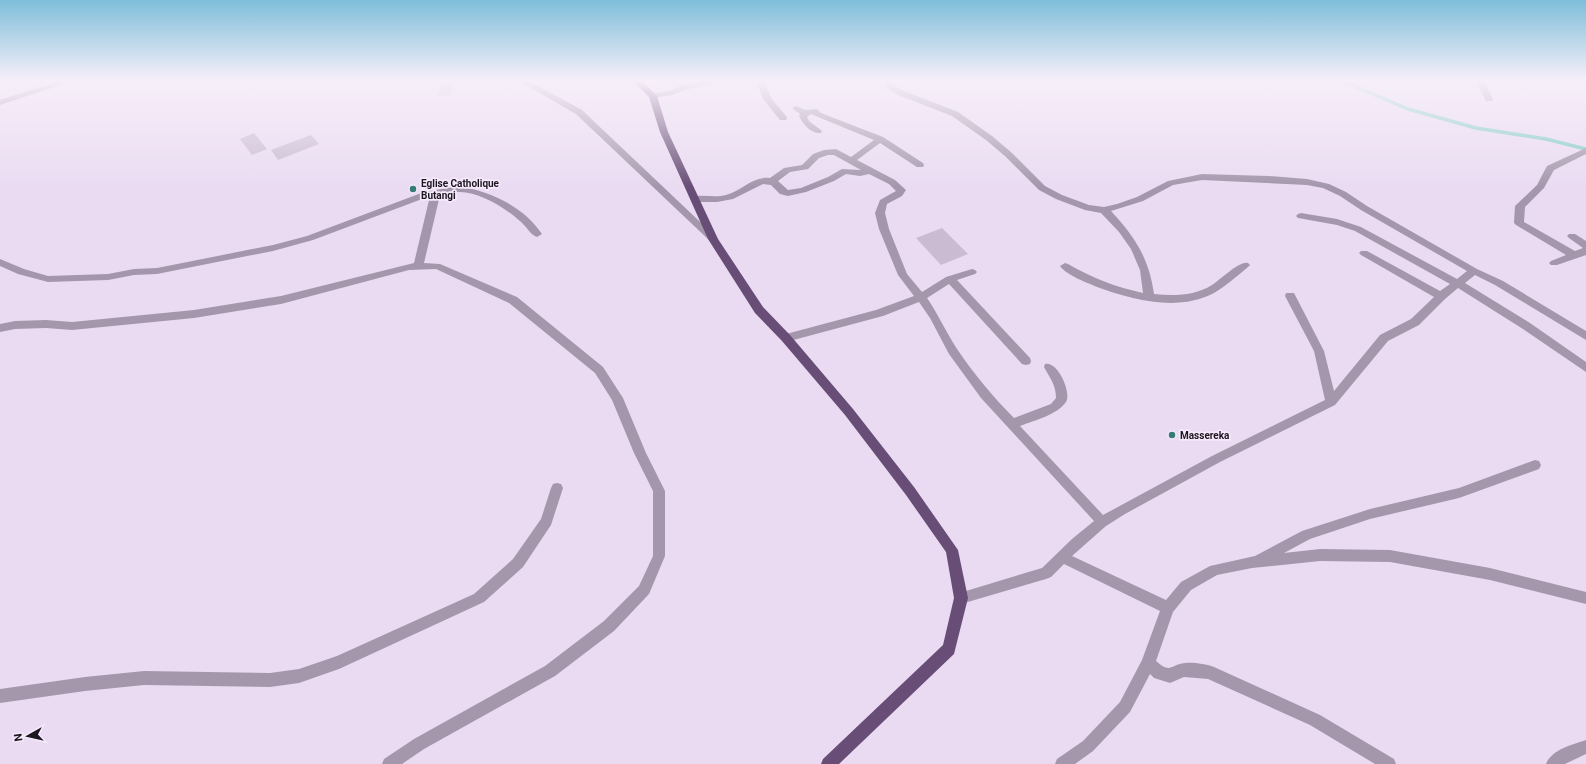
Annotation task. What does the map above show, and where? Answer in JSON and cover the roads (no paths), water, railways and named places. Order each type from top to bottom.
[{"type":"highway","points":[[659,116],[664,132],[713,239],[759,310],[786,338],[849,412],[910,491],[952,550],[961,598],[949,649],[828,764]]},
{"type":"street","points":[[583,116],[713,239]]},
{"type":"street","points":[[803,116],[806,122],[818,131]]},
{"type":"street","points":[[820,116],[880,139],[920,165]]},
{"type":"street","points":[[957,116],[989,138],[1009,155],[1042,188],[1059,197],[1088,208],[1104,210],[1120,206],[1140,199],[1171,183],[1202,178],[1269,179],[1307,182],[1326,186],[1343,194],[1364,208],[1474,271],[1499,282],[1586,336]]},
{"type":"street","points":[[855,141],[864,133]]},
{"type":"street","points":[[852,160],[880,139]]},
{"type":"street","points":[[771,182],[787,170],[805,167],[816,156],[822,153],[836,152],[892,182],[901,190],[899,194],[883,202],[880,213],[884,229],[902,275],[921,297],[934,316],[953,351],[985,396],[1102,522]]},
{"type":"street","points":[[1576,256],[1519,223],[1520,206],[1542,186],[1550,168],[1584,152]]},
{"type":"street","points":[[695,199],[717,199],[731,197],[758,182],[771,182],[783,192],[788,193],[814,186],[845,171],[860,173],[870,171]]},
{"type":"street","points":[[0,262],[21,272],[48,279],[108,277],[134,272],[157,271],[273,248],[310,238],[436,192],[458,189],[476,192],[498,201],[527,222],[537,234]]},
{"type":"street","points":[[418,267],[436,192]]},
{"type":"street","points":[[1104,210],[1124,231],[1142,258],[1148,281],[1149,298]]},
{"type":"street","points":[[1301,216],[1329,220],[1356,228],[1458,283],[1522,323],[1586,368]]},
{"type":"street","points":[[1572,236],[1586,246]]},
{"type":"street","points":[[1554,263],[1586,251]]},
{"type":"street","points":[[1364,253],[1441,296]]},
{"type":"street","points":[[1065,266],[1078,274],[1118,290],[1149,298],[1179,298],[1196,296],[1220,285],[1245,265]]},
{"type":"street","points":[[0,328],[23,325],[72,326],[194,314],[281,300],[377,274],[409,267],[437,266],[513,300],[599,370],[617,398],[640,453],[659,491],[658,556],[644,590],[609,626],[550,671],[419,744],[389,764]]},
{"type":"street","points":[[961,598],[1046,573],[1062,556],[1102,522],[1121,510],[1216,459],[1331,402],[1384,338],[1415,322],[1441,296],[1474,271]]},
{"type":"street","points":[[786,338],[879,313],[921,297],[950,279],[972,272]]},
{"type":"street","points":[[950,279],[1026,361]]},
{"type":"street","points":[[1290,296],[1320,351],[1331,402]]},
{"type":"street","points":[[1012,424],[1055,407],[1062,399],[1062,388],[1058,379],[1049,367]]},
{"type":"street","points":[[1252,562],[1306,535],[1370,514],[1459,493],[1535,465]]},
{"type":"street","points":[[0,696],[85,684],[144,678],[270,680],[299,676],[339,662],[479,598],[518,563],[547,521],[557,488]]},
{"type":"street","points":[[1062,764],[1088,746],[1125,706],[1148,663],[1168,608],[1186,586],[1215,570],[1252,562],[1320,555],[1390,556],[1490,574],[1586,598]]},
{"type":"street","points":[[1062,556],[1168,608]]},
{"type":"street","points":[[1148,663],[1159,673],[1170,676],[1184,670],[1209,672],[1315,720],[1389,764]]},
{"type":"street","points":[[1553,764],[1563,756],[1586,746]]},
{"type":"waterway","points":[[1432,116],[1476,128],[1546,139],[1586,149]]},
{"type":"place","name":"Eglise Catholique Butangi","points":[[413,189]]},
{"type":"place","name":"Massereka","points":[[1172,435]]}]
